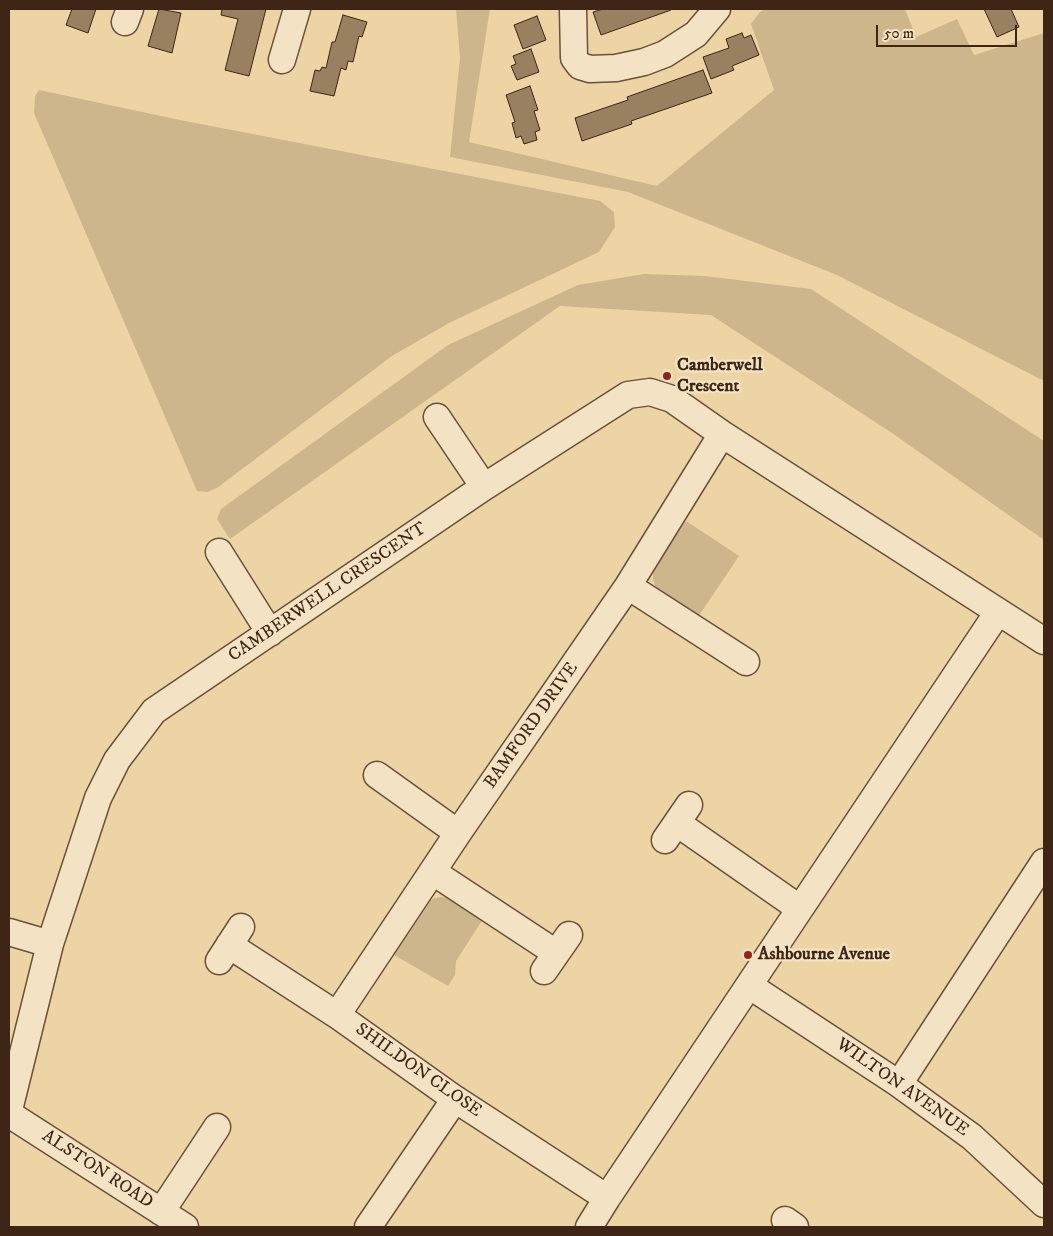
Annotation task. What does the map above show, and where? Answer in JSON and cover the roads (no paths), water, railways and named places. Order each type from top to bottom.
[{"type":"street","points":[[573,9],[574,58],[580,66],[590,69],[616,68],[644,62],[665,54],[696,34],[717,9]]},
{"type":"street","points":[[282,60],[299,25]]},
{"type":"street","name":"CAMBERWELL CRESCENT","points":[[9,1112],[50,944],[98,798],[117,760],[154,711],[484,487],[628,395],[650,392],[672,399],[722,434],[1044,641]]},
{"type":"street","points":[[437,417],[484,487]]},
{"type":"street","name":"BAMFORD DRIVE","points":[[337,1015],[458,833],[628,586],[722,434]]},
{"type":"street","points":[[219,552],[270,633]]},
{"type":"street","points":[[628,586],[746,662]]},
{"type":"street","points":[[588,1227],[998,612]]},
{"type":"street","points":[[377,775],[458,833]]},
{"type":"street","points":[[677,823],[799,908]]},
{"type":"street","points":[[900,1084],[1044,862]]},
{"type":"street","points":[[433,872],[556,953]]},
{"type":"street","points":[[9,932],[50,944]]},
{"type":"street","name":"SHILDON CLOSE","points":[[229,944],[337,1015],[455,1099],[606,1198]]},
{"type":"street","name":"WILTON AVENUE","points":[[750,986],[900,1084],[972,1137],[1041,1194]]},
{"type":"street","points":[[368,1227],[455,1099]]},
{"type":"street","name":"ALSTON ROAD","points":[[9,1112],[185,1227]]},
{"type":"street","points":[[161,1212],[218,1127]]},
{"type":"place","name":"Camberwell Crescent","points":[[667,376]]},
{"type":"place","name":"Ashbourne Avenue","points":[[748,955]]}]
